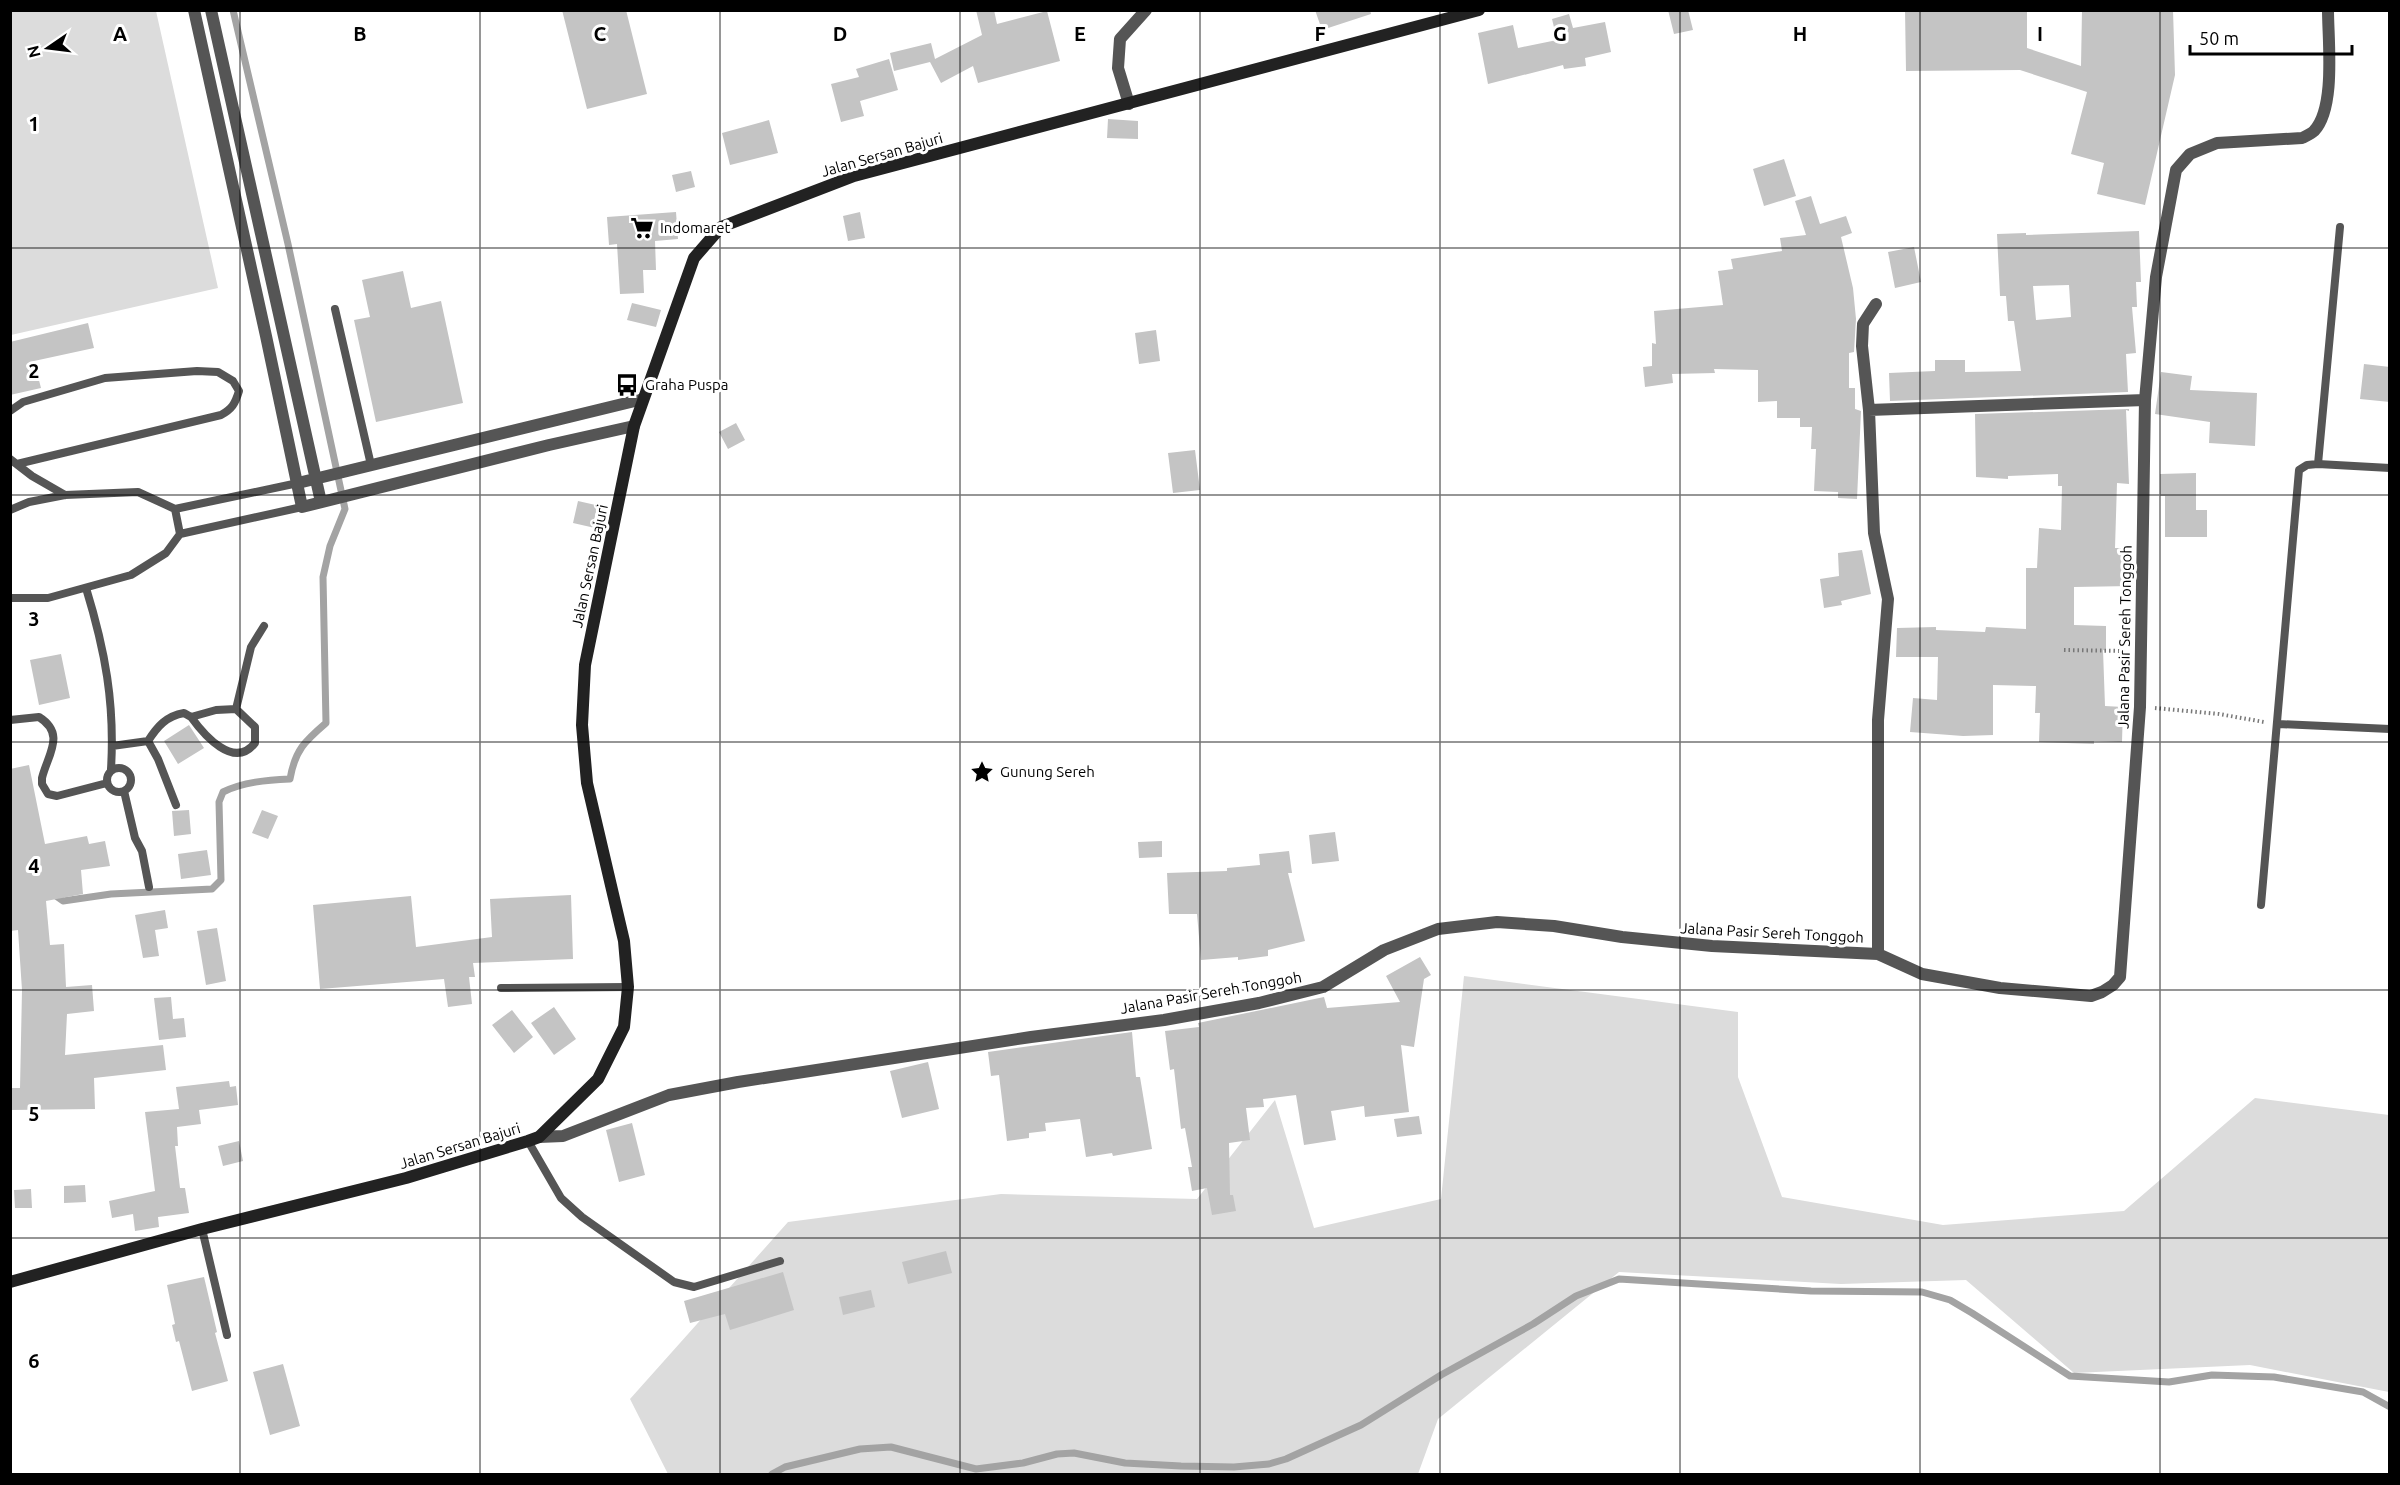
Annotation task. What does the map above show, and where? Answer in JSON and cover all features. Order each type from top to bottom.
[{"type":"main road","name":"Jalan Sersan Bajuri","points":[[10,1282],[202,1229],[406,1179],[533,1139],[598,1079],[624,1027],[628,987],[624,941],[587,783],[582,725],[585,665],[634,426],[694,258],[721,227],[854,176],[1479,10]]},
{"type":"street","points":[[194,10],[302,507],[634,426]]},
{"type":"street","points":[[212,10],[321,502]]},
{"type":"street","points":[[1129,104],[1118,68],[1120,39],[1146,10]]},
{"type":"street","name":"Jalana Pasir Sereh Tonggoh","points":[[533,1139],[563,1136],[669,1095],[1031,1037],[1164,1020],[1259,1003],[1323,987],[1384,950],[1438,929],[1497,922],[1554,926],[1622,937],[1712,946],[1878,954],[1922,974],[2000,988],[2091,996],[2113,985],[2120,977],[2140,706],[2145,400],[2156,277],[2176,170],[2190,154],[2217,143],[2302,138],[2314,132],[2325,111],[2328,91],[2328,10]]},
{"type":"street","points":[[1876,304],[1863,324],[1862,345],[1869,410],[1874,532],[1888,599],[1878,720],[1878,954]]},
{"type":"street","points":[[298,483],[643,399]]},
{"type":"street","points":[[1869,410],[2145,400]]},
{"type":"lane","points":[[2318,464],[2340,227]]},
{"type":"lane","points":[[335,309],[371,465]]},
{"type":"lane","points":[[10,411],[23,402],[105,378],[197,370],[218,372],[233,381],[239,391],[236,403],[230,410],[221,414],[14,462]]},
{"type":"lane","points":[[14,462],[32,476],[65,495]]},
{"type":"lane","points":[[2261,905],[2299,470],[2307,465],[2318,464],[2390,468]]},
{"type":"lane","points":[[10,510],[29,502],[65,495],[138,492],[175,509],[298,483]]},
{"type":"lane","points":[[10,598],[39,599],[86,588],[139,571],[166,553],[180,534],[302,507]]},
{"type":"lane","points":[[175,509],[180,534]]},
{"type":"lane","points":[[86,588],[102,639],[111,692],[111,769],[107,783]]},
{"type":"lane","points":[[236,709],[250,647],[264,626]]},
{"type":"lane","points":[[112,746],[148,741],[155,730],[170,717],[183,713],[191,717],[198,727],[221,748],[231,752],[246,751],[255,743],[255,727],[236,709],[216,710],[191,717]]},
{"type":"lane","points":[[10,720],[39,717],[51,728],[54,739],[42,778],[42,784],[48,794],[57,796],[107,783]]},
{"type":"lane","points":[[2278,724],[2390,729]]},
{"type":"lane","points":[[148,741],[158,759],[176,805]]},
{"type":"lane","points":[[111,769],[121,769],[130,776],[131,782],[124,791]]},
{"type":"lane","points":[[107,783],[113,791],[124,791]]},
{"type":"lane","points":[[124,791],[135,838],[142,850],[149,887]]},
{"type":"lane","points":[[501,988],[628,987]]},
{"type":"lane","points":[[533,1139],[561,1198],[582,1217],[674,1282],[693,1287],[780,1261]]},
{"type":"lane","points":[[202,1229],[227,1335]]},
{"type":"path","points":[[2064,650],[2140,652]]},
{"type":"path","points":[[2140,706],[2219,714],[2278,724]]},
{"type":"shaded area","points":[[10,11],[156,11],[218,288],[11,335]]},
{"type":"shaded area","points":[[1464,976],[1738,1012],[1738,1077],[1782,1197],[1943,1225],[2124,1211],[2255,1098],[2389,1115],[2389,1392],[2250,1365],[2074,1373],[1966,1280],[1841,1284],[1619,1272],[1438,1419],[1418,1474],[668,1474],[630,1399],[788,1222],[1001,1194],[1197,1199],[1275,1100],[1314,1228],[1441,1199]]},
{"type":"building","points":[[562,10],[626,10],[647,94],[587,109]]},
{"type":"building","points":[[976,10],[994,10],[997,24],[1047,11],[1060,61],[978,83],[973,66],[941,83],[930,62],[894,71],[890,53],[931,43],[935,59],[982,35]]},
{"type":"building","points":[[1315,10],[1370,10],[1371,14],[1322,30]]},
{"type":"building","points":[[1668,10],[1688,10],[1693,30],[1674,34]]},
{"type":"building","points":[[1905,10],[2027,10],[2027,48],[2081,66],[2082,10],[2173,10],[2175,75],[2145,205],[2097,194],[2104,163],[2071,154],[2087,92],[2020,70],[1906,71]]},
{"type":"building","points":[[1569,14],[1573,28],[1605,22],[1611,52],[1585,58],[1586,66],[1564,69],[1563,65],[1488,84],[1478,33],[1513,25],[1518,48],[1557,40],[1552,19]]},
{"type":"building","points":[[889,59],[898,90],[860,101],[864,116],[841,122],[831,84],[859,77],[856,69]]},
{"type":"building","points":[[1108,119],[1138,121],[1138,139],[1107,138]]},
{"type":"building","points":[[769,120],[778,153],[730,165],[722,133]]},
{"type":"building","points":[[1784,159],[1796,196],[1764,206],[1753,169]]},
{"type":"building","points":[[691,171],[695,187],[676,192],[672,175]]},
{"type":"building","points":[[1811,196],[1820,224],[1846,216],[1852,233],[1841,237],[1853,288],[1856,319],[1854,352],[1849,353],[1849,388],[1855,388],[1855,409],[1861,411],[1857,499],[1838,498],[1838,492],[1814,491],[1816,449],[1811,449],[1812,427],[1800,427],[1800,418],[1777,418],[1777,401],[1758,402],[1758,370],[1714,369],[1715,373],[1672,374],[1673,383],[1645,387],[1643,367],[1652,366],[1652,343],[1656,344],[1654,311],[1723,305],[1718,271],[1733,269],[1731,259],[1782,251],[1780,238],[1806,235],[1795,201]]},
{"type":"building","points":[[676,212],[678,239],[655,241],[656,270],[643,270],[644,293],[620,294],[617,244],[609,245],[607,217]]},
{"type":"building","points":[[860,212],[865,238],[848,241],[843,216]]},
{"type":"building","points":[[2139,231],[2141,282],[2136,282],[2137,307],[2132,307],[2136,353],[2126,354],[2128,392],[1890,401],[1889,373],[1935,371],[1935,360],[1965,360],[1965,372],[2021,371],[2014,321],[2008,321],[2006,296],[2000,296],[1997,234],[2026,233],[2026,235]],"holes":[[[2069,285],[2071,317],[2036,320],[2033,286]]]},
{"type":"building","points":[[1914,247],[1921,282],[1895,288],[1888,252]]},
{"type":"building","points":[[403,271],[411,308],[441,301],[463,403],[376,422],[354,320],[370,317],[362,280]]},
{"type":"building","points":[[632,303],[661,310],[656,327],[627,320]]},
{"type":"building","points":[[88,323],[94,348],[34,361],[41,388],[10,395],[10,342]]},
{"type":"building","points":[[1156,330],[1160,361],[1139,364],[1135,333]]},
{"type":"building","points":[[2364,364],[2390,367],[2390,402],[2360,399]]},
{"type":"building","points":[[2161,372],[2192,376],[2190,390],[2257,393],[2255,446],[2209,443],[2210,422],[2155,414]]},
{"type":"building","points":[[2129,409],[2129,411],[2126,410],[2129,484],[2117,483],[2115,548],[2130,548],[2131,586],[2074,587],[2074,625],[2106,626],[2106,651],[2103,650],[2105,706],[2123,707],[2122,742],[2094,741],[2094,744],[2039,742],[2040,713],[2035,713],[2036,686],[1993,685],[1993,735],[1963,736],[1910,732],[1913,698],[1937,700],[1938,657],[1896,657],[1897,628],[1936,627],[1936,630],[1985,632],[1986,627],[2026,629],[2026,568],[2037,568],[2039,528],[2061,530],[2062,486],[2058,486],[2058,474],[2008,476],[2008,479],[1976,477],[1975,414]]},
{"type":"building","points":[[736,423],[745,440],[728,449],[719,432]]},
{"type":"building","points":[[1195,450],[1200,490],[1173,493],[1168,453]]},
{"type":"building","points":[[2196,473],[2196,510],[2207,510],[2207,537],[2165,537],[2165,496],[2160,496],[2160,474]]},
{"type":"building","points":[[578,501],[600,506],[595,528],[573,523]]},
{"type":"building","points":[[1862,550],[1871,594],[1841,601],[1842,605],[1824,608],[1820,579],[1839,576],[1838,553]]},
{"type":"building","points":[[61,654],[70,698],[39,705],[30,660]]},
{"type":"building","points":[[189,725],[204,748],[178,764],[164,741]]},
{"type":"building","points":[[29,765],[45,844],[87,836],[89,844],[105,841],[110,866],[81,870],[83,894],[46,901],[50,945],[64,944],[66,987],[92,985],[94,1011],[67,1014],[65,1055],[163,1045],[166,1070],[94,1078],[95,1109],[10,1110],[10,1088],[20,1088],[22,990],[18,930],[10,931],[10,769]]},
{"type":"building","points":[[189,810],[191,834],[174,836],[172,811]]},
{"type":"building","points":[[262,810],[278,816],[268,839],[252,833]]},
{"type":"building","points":[[1335,832],[1339,861],[1312,864],[1309,835]]},
{"type":"building","points":[[1162,841],[1162,857],[1139,858],[1138,842]]},
{"type":"building","points":[[207,850],[211,875],[181,879],[178,854]]},
{"type":"building","points":[[1289,851],[1292,873],[1288,873],[1305,941],[1268,950],[1268,956],[1238,960],[1238,957],[1201,960],[1197,914],[1169,914],[1167,873],[1227,871],[1227,868],[1260,865],[1259,854]]},
{"type":"building","points":[[571,895],[573,959],[473,963],[475,977],[469,977],[472,1004],[448,1007],[444,979],[320,989],[313,905],[411,896],[416,947],[492,937],[490,899]]},
{"type":"building","points":[[165,910],[168,928],[155,930],[159,956],[143,958],[135,915]]},
{"type":"building","points":[[217,928],[226,981],[206,985],[197,931]]},
{"type":"building","points":[[1420,957],[1431,975],[1424,979],[1414,1047],[1401,1045],[1409,1112],[1365,1117],[1364,1106],[1331,1111],[1336,1140],[1304,1145],[1296,1095],[1263,1099],[1264,1107],[1246,1108],[1250,1140],[1229,1143],[1230,1195],[1233,1195],[1236,1211],[1212,1215],[1207,1188],[1192,1191],[1188,1167],[1192,1167],[1185,1128],[1181,1129],[1174,1069],[1170,1070],[1165,1031],[1199,1027],[1198,1023],[1324,997],[1327,1008],[1400,1002],[1386,976]]},
{"type":"building","points":[[171,997],[173,1019],[184,1018],[186,1037],[159,1040],[154,998]]},
{"type":"building","points":[[554,1007],[576,1039],[554,1055],[531,1023]]},
{"type":"building","points":[[512,1010],[533,1037],[514,1053],[492,1025]]},
{"type":"building","points":[[1132,1032],[1136,1077],[1140,1077],[1152,1149],[1113,1156],[1112,1153],[1086,1157],[1080,1119],[1045,1123],[1046,1131],[1029,1133],[1029,1138],[1007,1141],[999,1075],[991,1076],[988,1052]]},
{"type":"building","points":[[928,1062],[939,1109],[902,1118],[890,1071]]},
{"type":"building","points":[[229,1081],[230,1087],[236,1086],[238,1105],[199,1110],[201,1124],[177,1127],[178,1146],[175,1146],[180,1188],[185,1188],[189,1213],[158,1217],[159,1227],[135,1231],[133,1214],[112,1218],[109,1201],[155,1191],[145,1112],[179,1109],[176,1087]]},
{"type":"building","points":[[1419,1116],[1422,1134],[1397,1137],[1394,1119]]},
{"type":"building","points":[[632,1123],[645,1175],[619,1182],[606,1130]]},
{"type":"building","points":[[239,1141],[243,1161],[223,1166],[218,1146]]},
{"type":"building","points":[[85,1185],[86,1202],[64,1203],[64,1186]]},
{"type":"building","points":[[31,1189],[32,1208],[15,1208],[14,1190]]},
{"type":"building","points":[[946,1251],[952,1273],[908,1284],[902,1262]]},
{"type":"building","points":[[783,1272],[794,1310],[730,1330],[725,1314],[690,1323],[684,1301]]},
{"type":"building","points":[[204,1277],[217,1332],[215,1333],[228,1381],[192,1391],[179,1341],[176,1342],[172,1325],[175,1324],[167,1285]]},
{"type":"building","points":[[871,1290],[875,1307],[843,1315],[839,1297]]},
{"type":"building","points":[[283,1364],[300,1426],[270,1435],[253,1372]]},
{"type":"waterway","points":[[53,894],[63,901],[111,894],[212,889],[221,880],[219,802],[223,792],[247,784],[290,779],[298,753],[312,735],[326,723],[323,577],[330,546],[345,509],[288,244],[233,10]]},
{"type":"waterway","points":[[772,1474],[785,1467],[860,1449],[891,1447],[976,1469],[1074,1453],[1125,1463],[1234,1467],[1269,1464],[1286,1459],[1361,1425],[1441,1375],[1533,1324],[1576,1296],[1619,1279],[1811,1291],[1922,1292],[1950,1300],[2070,1376],[2169,1382],[2212,1375],[2274,1377],[2363,1392],[2390,1407]]},
{"type":"place","name":"Indomaret","points":[[642,228]]},
{"type":"place","name":"Graha Puspa","points":[[627,385]]},
{"type":"place","name":"Gunung Sereh","points":[[982,772]]}]
